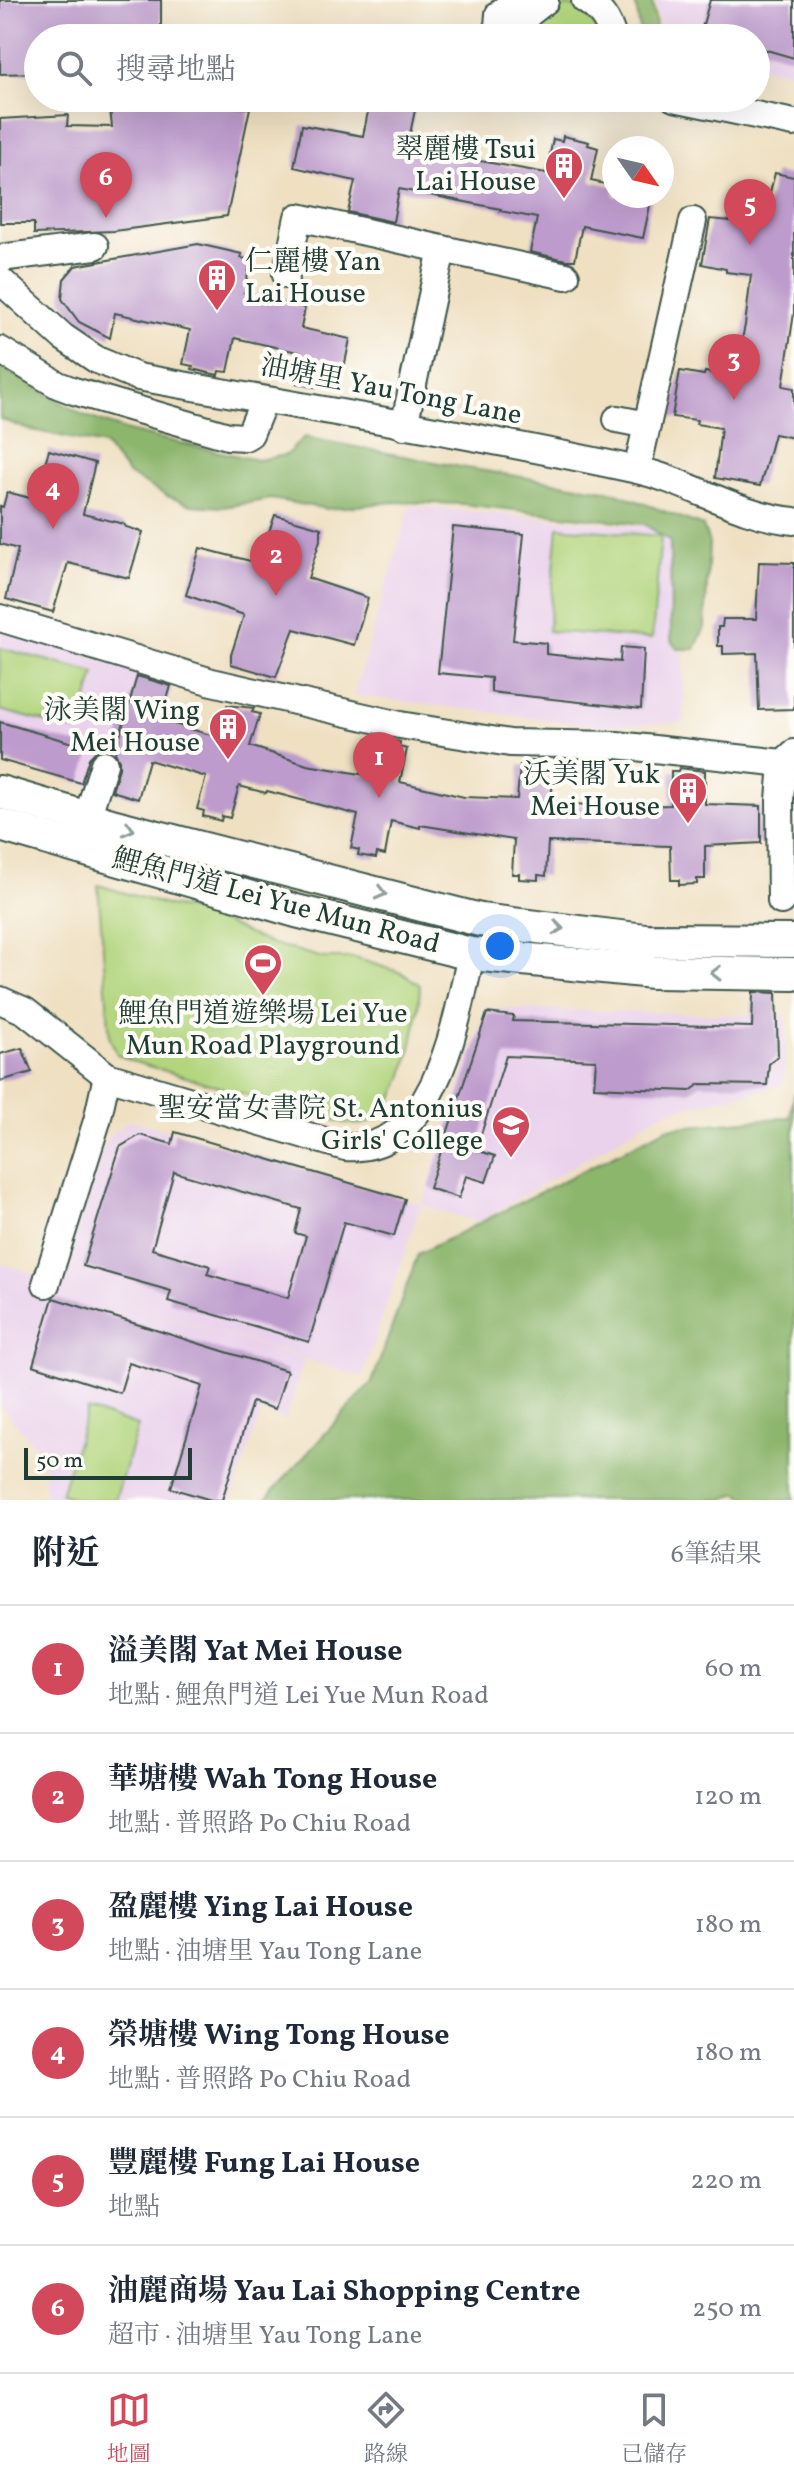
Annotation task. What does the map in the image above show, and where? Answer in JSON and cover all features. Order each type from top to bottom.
[{"type":"main road","name":"鯉魚門道 Lei Yue Mun Road","points":[[0,792],[87,818],[480,920],[645,940],[794,941]]},
{"type":"main road","name":"鯉魚門道 Lei Yue Mun Road","points":[[0,825],[296,911],[471,954],[653,972],[794,974]]},
{"type":"main road","points":[[471,954],[480,920]]},
{"type":"street","points":[[498,24],[499,14],[505,9],[544,0]]},
{"type":"street","points":[[523,24],[527,15],[544,0]]},
{"type":"street","points":[[585,0],[604,16],[607,24]]},
{"type":"street","points":[[741,112],[794,123]]},
{"type":"street","points":[[286,275],[300,204],[442,249],[566,276]]},
{"type":"street","points":[[637,470],[693,221]]},
{"type":"street","points":[[0,258],[43,243],[95,246]]},
{"type":"street","points":[[404,426],[442,249]]},
{"type":"street","name":"油塘里 Yau Tong Lane","points":[[0,280],[63,337],[97,360],[138,377],[637,470],[737,509],[766,518],[794,521]]},
{"type":"street","points":[[0,350],[58,385],[216,432],[245,437],[250,434],[264,400]]},
{"type":"street","points":[[617,419],[647,425]]},
{"type":"street","points":[[0,618],[212,682],[400,725],[510,743],[617,745],[788,758],[780,800],[781,901]]},
{"type":"street","points":[[87,818],[104,764]]},
{"type":"street","points":[[0,1000],[25,1011],[107,1076],[345,1147],[359,1148],[402,1130],[429,1096],[460,1005],[471,954]]},
{"type":"street","points":[[46,1284],[97,1121],[107,1076]]},
{"type":"shaded area","points":[[655,0],[794,0],[794,74],[770,68],[770,24],[659,24]]},
{"type":"shaded area","points":[[410,506],[683,530],[684,723],[588,725],[354,695]]},
{"type":"shaded area","points":[[0,628],[174,682],[138,799],[0,761]]},
{"type":"shaded area","name":"聖安當女書院 St. Antonius Girls' College","points":[[486,1008],[787,1016],[783,1085],[664,1112],[478,1222],[422,1205]]},
{"type":"shaded area","points":[[130,1120],[421,1204],[362,1377],[60,1282],[107,1137]]},
{"type":"shaded area","points":[[0,1263],[304,1360],[286,1420],[261,1412],[232,1500],[54,1500],[44,1496],[44,1457],[0,1405]]},
{"type":"green space","points":[[635,0],[652,0],[656,24],[639,24]]},
{"type":"green space","points":[[569,6],[580,11],[593,24],[537,24],[546,11]]},
{"type":"green space","points":[[0,367],[83,415],[128,431],[257,460],[286,455],[304,437],[466,468],[611,491],[703,526],[709,543],[705,627],[695,649],[678,649],[671,640],[670,541],[644,524],[462,504],[394,502],[327,509],[271,499],[223,507],[191,505],[167,496],[128,474],[104,445],[27,429],[0,419]]},
{"type":"green space","points":[[558,527],[661,536],[652,639],[548,631]]},
{"type":"green space","points":[[0,648],[95,673],[79,731],[0,710]]},
{"type":"green space","name":"鯉魚門道遊樂場 Lei Yue Mun Road Playground","points":[[98,885],[169,906],[198,911],[266,942],[323,958],[355,958],[402,973],[420,985],[412,1042],[399,1085],[389,1104],[377,1117],[363,1124],[344,1123],[131,1061],[117,1054],[110,1039]]},
{"type":"green space","points":[[794,1093],[794,1500],[749,1500],[738,1493],[723,1500],[265,1500],[372,1382],[418,1254],[667,1128],[790,1117]]},
{"type":"green space","points":[[87,1410],[138,1426],[115,1500],[79,1500],[61,1494]]},
{"type":"building","points":[[0,0],[161,0],[161,24],[24,24],[24,73],[0,74]]},
{"type":"building","points":[[710,0],[794,0],[794,58],[770,51],[770,24],[703,24]]},
{"type":"building","points":[[110,112],[249,112],[227,216],[114,231],[34,234],[34,223],[0,223],[0,119],[68,115],[67,126],[112,127]]},
{"type":"building","points":[[368,112],[415,112],[408,144],[546,173],[553,139],[562,141],[563,136],[589,142],[588,145],[598,148],[591,181],[602,183],[602,208],[649,208],[643,238],[582,226],[575,260],[566,260],[530,252],[537,218],[501,209],[399,189],[393,222],[348,212],[355,181],[294,167],[302,125],[363,136]]},
{"type":"building","points":[[775,173],[794,177],[794,313],[783,386],[794,388],[794,438],[774,434],[760,486],[715,478],[721,428],[696,424],[697,420],[672,417],[680,371],[733,377],[737,348],[740,349],[745,325],[751,275],[726,272],[726,269],[702,264],[710,219],[762,224]]},
{"type":"building","points":[[198,244],[242,254],[241,258],[251,260],[244,293],[305,308],[301,328],[350,339],[344,368],[315,387],[296,383],[302,353],[235,338],[228,372],[219,371],[218,375],[192,369],[193,366],[183,364],[190,330],[115,313],[110,338],[79,322],[62,299],[64,279],[75,266]]},
{"type":"building","points":[[49,450],[95,463],[83,514],[143,532],[129,578],[68,563],[53,612],[6,599],[18,549],[0,544],[0,506],[3,507],[7,492],[34,499]]},
{"type":"building","points":[[275,515],[321,528],[308,578],[368,598],[354,645],[294,629],[276,677],[231,664],[244,615],[186,595],[200,548],[258,563]]},
{"type":"building","points":[[453,527],[524,534],[513,640],[546,643],[546,654],[620,662],[621,647],[644,649],[641,709],[491,692],[491,678],[438,673]]},
{"type":"building","points":[[759,562],[794,563],[794,709],[759,710],[757,653],[723,654],[723,646],[718,646],[718,627],[722,627],[723,619],[756,619]]},
{"type":"building","points":[[137,676],[171,686],[161,720],[217,737],[227,705],[254,708],[252,712],[260,714],[250,746],[307,765],[367,775],[374,742],[381,744],[382,738],[400,742],[399,747],[407,749],[400,782],[464,797],[517,799],[520,765],[528,766],[528,761],[547,762],[547,767],[554,768],[551,801],[603,807],[671,805],[671,771],[678,771],[679,768],[705,771],[705,804],[761,806],[761,843],[705,846],[705,879],[697,879],[697,884],[679,885],[679,880],[671,880],[670,846],[548,842],[546,876],[538,875],[538,880],[519,879],[519,874],[512,874],[514,840],[420,825],[420,828],[391,821],[385,855],[377,853],[376,858],[358,855],[359,850],[351,848],[358,815],[239,786],[230,818],[222,816],[221,821],[203,816],[204,811],[197,809],[206,777],[149,760],[138,799],[112,791],[119,768],[115,753]]},
{"type":"building","points":[[0,722],[97,750],[89,758],[81,783],[0,760]]},
{"type":"building","points":[[753,992],[776,993],[778,1056],[769,1064],[767,1085],[700,1084],[690,1091],[594,1087],[596,1060],[506,1056],[476,1150],[495,1156],[486,1182],[466,1176],[459,1198],[429,1188],[487,1013],[514,1016],[513,1021],[752,1027]]},
{"type":"building","points":[[22,1048],[32,1072],[0,1081],[0,1054]]},
{"type":"building","points":[[175,1132],[405,1199],[394,1236],[344,1222],[309,1342],[168,1301],[171,1291],[83,1266],[120,1147],[140,1135],[172,1144]],"holes":[[[174,1172],[301,1209],[295,1233],[306,1236],[288,1298],[207,1274],[210,1266],[152,1249]]]},
{"type":"building","points":[[53,1298],[287,1371],[275,1409],[252,1402],[222,1500],[211,1500],[171,1488],[202,1386],[129,1363],[120,1393],[33,1365]]},
{"type":"place","name":"翠麗樓 Tsui Lai House","points":[[564,200]]},
{"type":"place","name":"油麗商場 Yau Lai Shopping Centre","points":[[106,218]]},
{"type":"place","name":"豐麗樓 Fung Lai House","points":[[750,245]]},
{"type":"place","name":"仁麗樓 Yan Lai House","points":[[217,312]]},
{"type":"place","name":"盈麗樓 Ying Lai House","points":[[734,400]]},
{"type":"place","name":"榮塘樓 Wing Tong House","points":[[53,529]]},
{"type":"place","name":"華塘樓 Wah Tong House","points":[[276,596]]},
{"type":"place","name":"泳美閣 Wing Mei House","points":[[228,761]]},
{"type":"place","name":"溢美閣 Yat Mei House","points":[[379,798]]},
{"type":"place","name":"沃美閣 Yuk Mei House","points":[[688,825]]},
{"type":"place","name":"鯉魚門道遊樂場 Lei Yue Mun Road Playground","points":[[263,997]]},
{"type":"place","name":"聖安當女書院 St. Antonius Girls' College","points":[[511,1159]]}]
